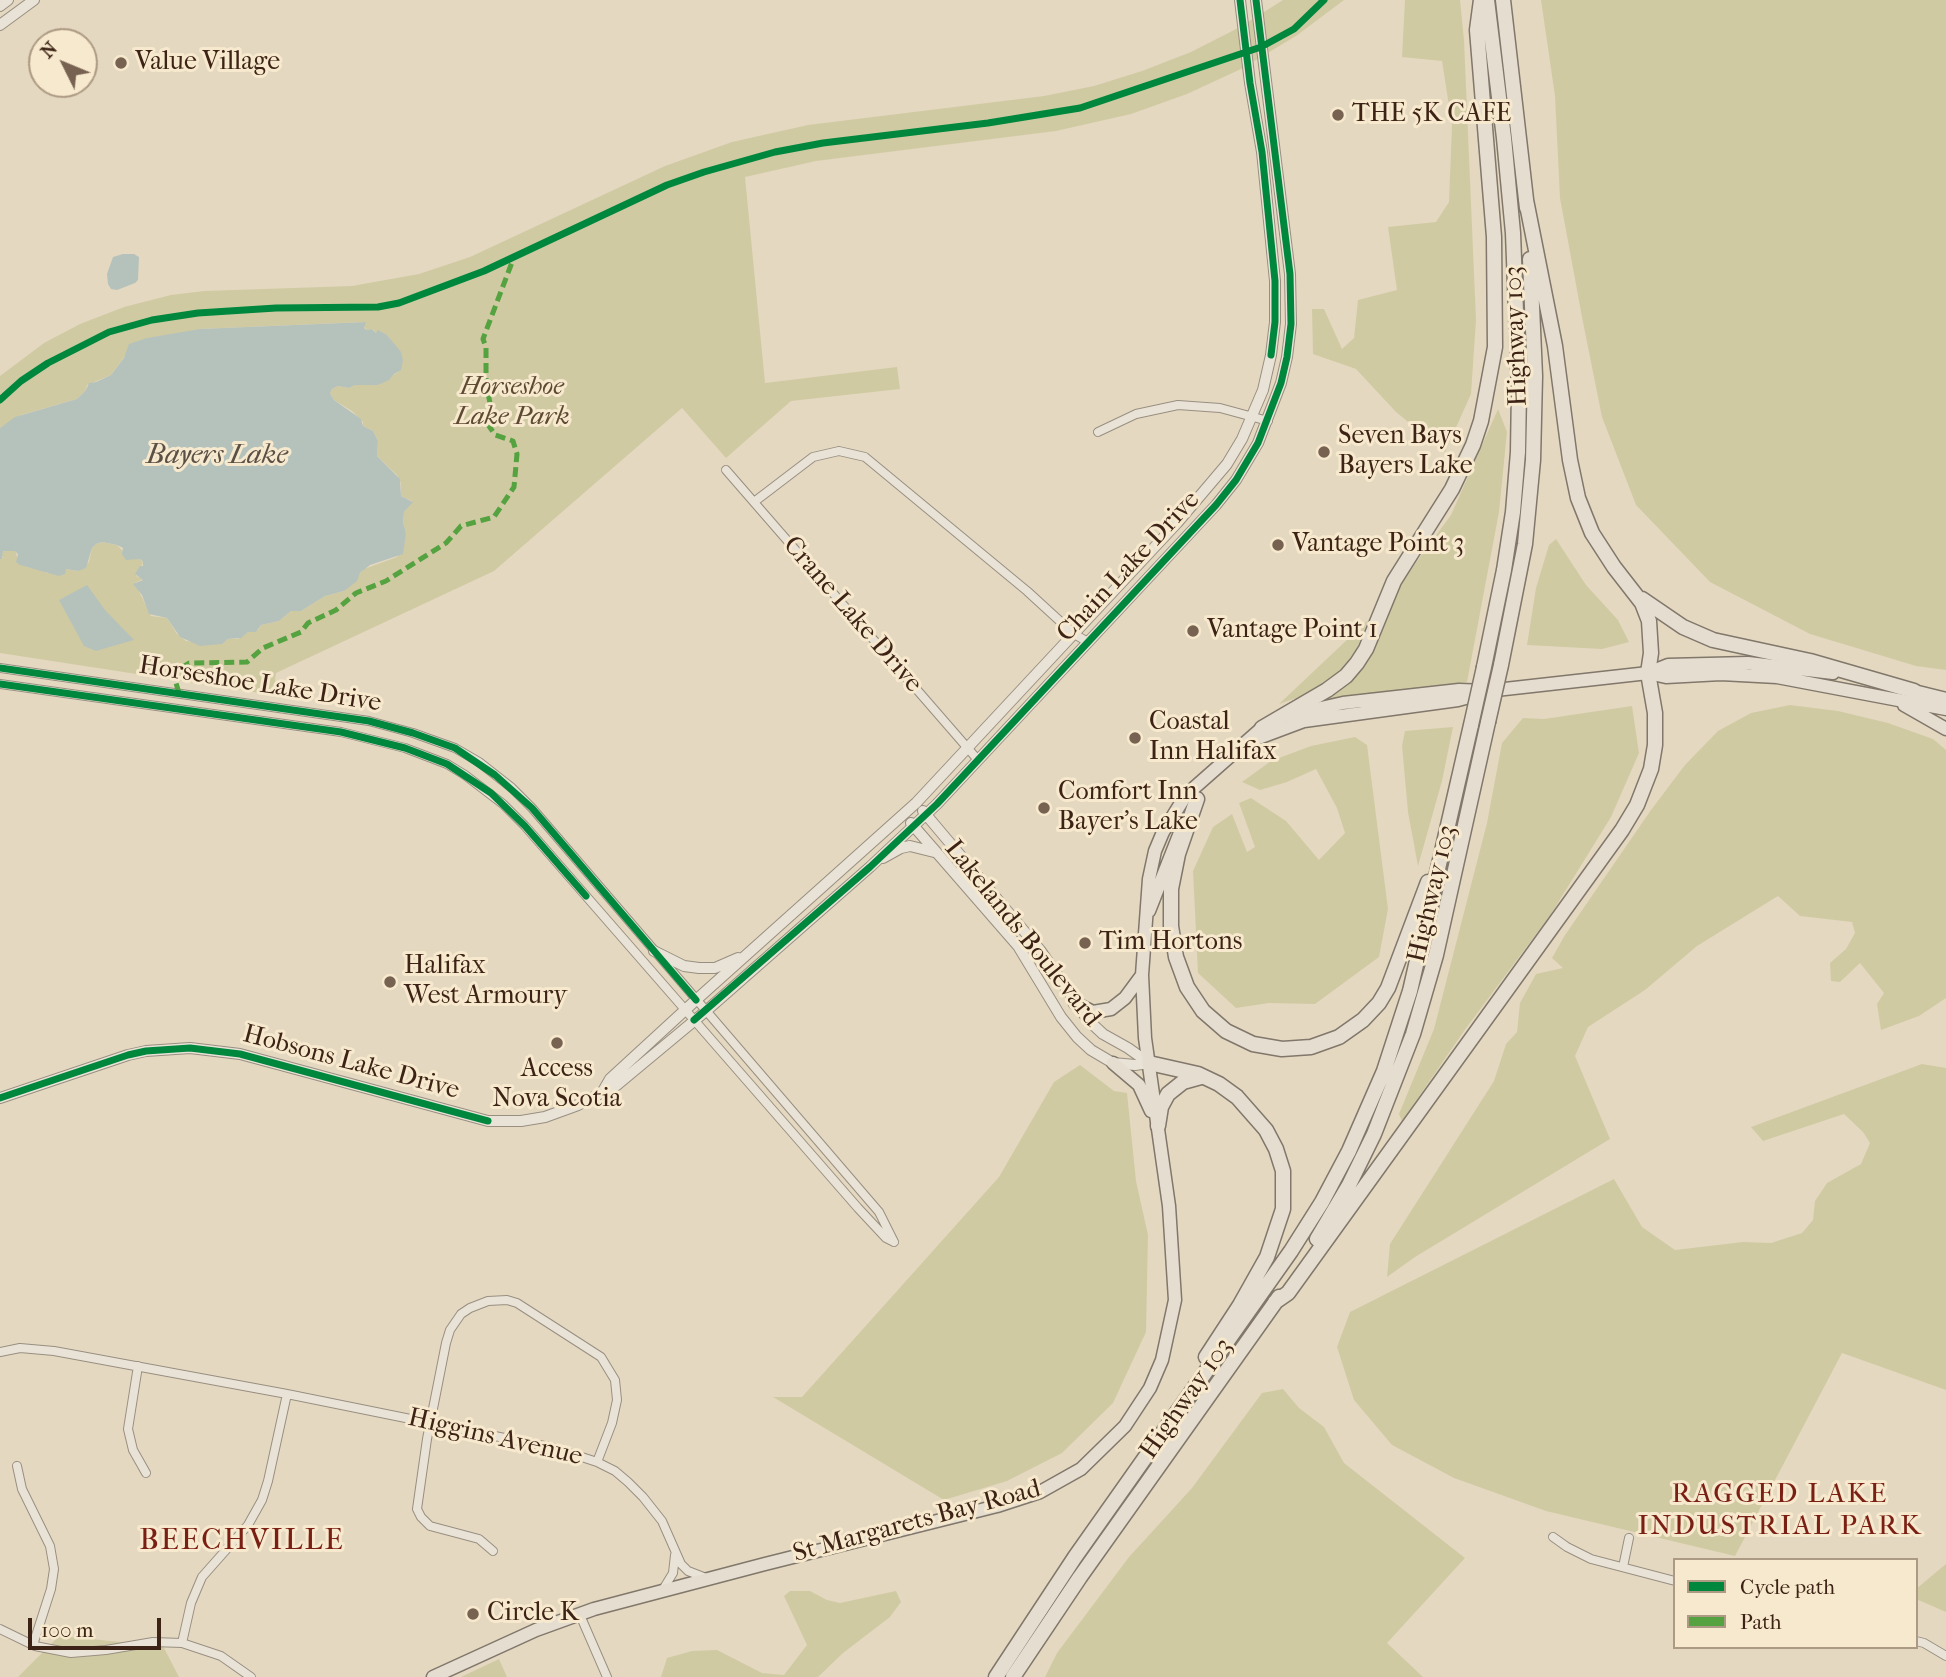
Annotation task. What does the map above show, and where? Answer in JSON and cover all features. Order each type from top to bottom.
[{"type":"highway","points":[[1262,728],[1327,690],[1346,676],[1357,663],[1366,649],[1394,581],[1452,489],[1481,421],[1491,372],[1494,333],[1494,237],[1477,30],[1481,0]]},
{"type":"highway","name":"Highway 103","points":[[996,1677],[1083,1546],[1291,1251],[1322,1202],[1373,1098],[1402,1018],[1417,964],[1484,667],[1511,531],[1517,472],[1519,411],[1513,233],[1487,0]]},
{"type":"highway","name":"Highway 103","points":[[1013,1677],[1080,1577],[1275,1303],[1349,1185],[1374,1134],[1405,1059],[1436,955],[1501,665],[1525,544],[1534,451],[1534,349],[1526,200],[1503,0]]},
{"type":"highway","points":[[1275,1303],[1288,1293],[1622,831],[1648,779],[1655,745],[1655,713],[1648,673],[1651,653],[1649,621],[1642,603],[1592,533],[1578,498],[1570,460],[1555,346],[1526,200]]},
{"type":"highway","points":[[1630,589],[1669,619],[1713,640],[1810,661],[1914,691]]},
{"type":"highway","points":[[1197,799],[1178,854],[1171,889],[1172,936],[1182,976],[1200,1007],[1221,1027],[1252,1044],[1282,1049],[1311,1047],[1339,1037],[1363,1020],[1383,998],[1396,973],[1453,808]]},
{"type":"highway","points":[[1083,1546],[1088,1533],[1240,1305],[1267,1257],[1281,1220],[1285,1198],[1284,1176],[1270,1136],[1242,1102],[1206,1077],[1149,1063]]},
{"type":"highway","points":[[1158,1126],[1161,1107],[1171,1091],[1188,1080],[1206,1077]]},
{"type":"main road","name":"St Margarets Bay Road","points":[[433,1677],[536,1630],[580,1615],[1012,1502],[1054,1485],[1080,1469],[1104,1448],[1134,1415],[1162,1360],[1175,1300],[1168,1206],[1149,1063],[1142,975],[1149,879],[1155,851],[1163,832],[1186,794],[1262,728],[1298,713],[1343,703],[1460,690],[1488,691],[1648,673],[1668,665],[1760,664],[1807,669],[1946,699]]},
{"type":"main road","name":"St Margarets Bay Road","points":[[1648,673],[1666,677],[1721,674],[1777,677],[1946,709]]},
{"type":"main road","name":"St Margarets Bay Road","points":[[1249,741],[1304,721],[1458,700],[1488,691]]},
{"type":"main road","points":[[1874,695],[1919,712],[1946,729]]},
{"type":"main road","name":"St Margarets Bay Road","points":[[1148,913],[1178,834],[1205,779]]},
{"type":"main road","points":[[1075,1003],[1093,1012],[1111,1009],[1125,998],[1142,975]]},
{"type":"main road","points":[[1113,1063],[1139,1086],[1158,1126]]},
{"type":"street","points":[[0,6],[8,0]]},
{"type":"street","points":[[0,25],[34,0]]},
{"type":"street","name":"Chain Lake Drive","points":[[685,1010],[916,803],[1074,634],[1227,464],[1263,390],[1275,322],[1275,281],[1262,152],[1240,0]]},
{"type":"street","name":"Chain Lake Drive","points":[[694,1020],[870,867],[926,814],[1216,505],[1248,461],[1268,421],[1287,357],[1291,324],[1290,274],[1256,0]]},
{"type":"street","points":[[1098,432],[1136,414],[1178,405],[1211,406],[1268,421]]},
{"type":"street","points":[[754,502],[813,457],[839,451],[865,457],[1027,591],[1074,634],[1088,642]]},
{"type":"street","name":"Crane Lake Drive","points":[[726,470],[978,760]]},
{"type":"street","name":"Horseshoe Lake Drive","points":[[0,668],[369,721],[434,740],[479,762],[512,788],[598,886],[879,1212],[894,1242],[886,1238],[836,1182],[503,804],[465,775],[426,755],[384,741],[341,732],[0,684]]},
{"type":"street","name":"Lakelands Boulevard","points":[[916,803],[1040,950],[1075,1003],[1096,1028],[1149,1063]]},
{"type":"street","name":"Lakelands Boulevard","points":[[903,815],[1018,946],[1073,1033],[1091,1050],[1113,1063]]},
{"type":"street","points":[[870,867],[901,848],[910,846],[938,853]]},
{"type":"street","points":[[586,896],[598,886]]},
{"type":"street","points":[[809,899],[820,911]]},
{"type":"street","points":[[654,951],[684,966],[699,968],[715,968],[748,953]]},
{"type":"street","name":"Hobsons Lake Drive","points":[[603,1092],[610,1079],[685,1010]]},
{"type":"street","name":"Hobsons Lake Drive","points":[[0,1098],[137,1053],[167,1048],[190,1048],[240,1054],[497,1122],[521,1121],[545,1117],[578,1105],[617,1085],[694,1020]]},
{"type":"street","points":[[1113,1063],[1149,1063]]},
{"type":"street","points":[[781,1119],[791,1110]]},
{"type":"street","points":[[836,1182],[846,1174]]},
{"type":"street","points":[[493,1551],[479,1539],[432,1527],[419,1513],[417,1500],[446,1343],[454,1322],[461,1314],[478,1304],[497,1299],[507,1300],[524,1306],[601,1357],[609,1367],[617,1386],[617,1400],[612,1423],[597,1462]]},
{"type":"street","points":[[0,1352],[20,1348],[54,1350],[138,1366],[128,1429],[133,1450],[146,1473]]},
{"type":"street","name":"Higgins Avenue","points":[[138,1366],[554,1448],[597,1462],[615,1471],[643,1497],[662,1521],[675,1555]]},
{"type":"street","points":[[182,1643],[191,1603],[202,1577],[248,1525],[262,1500],[287,1394]]},
{"type":"street","points":[[18,1466],[22,1489],[50,1546],[54,1569],[51,1589],[33,1645]]},
{"type":"street","points":[[1553,1537],[1591,1559],[1673,1580]]},
{"type":"street","points":[[1623,1567],[1629,1538]]},
{"type":"street","points":[[675,1555],[688,1571],[712,1579]]},
{"type":"street","points":[[661,1592],[670,1579],[675,1555]]},
{"type":"street","points":[[580,1615],[607,1677]]},
{"type":"street","points":[[0,1629],[33,1645],[71,1653],[153,1642],[182,1643],[221,1656],[251,1677]]},
{"type":"street","points":[[1918,1642],[1946,1656]]},
{"type":"green space","name":"Horseshoe Lake Park","points":[[1283,0],[1344,0],[1296,36],[1241,69],[1187,94],[1131,114],[1056,131],[816,161],[745,177],[765,383],[897,367],[900,389],[791,401],[726,458],[682,408],[494,571],[276,673],[273,695],[0,653],[0,559],[3,558],[1,553],[4,551],[16,551],[17,558],[27,567],[47,573],[66,569],[78,571],[89,562],[92,548],[96,544],[102,542],[117,545],[131,559],[140,559],[143,563],[136,576],[143,579],[135,583],[151,616],[167,618],[177,634],[186,641],[221,644],[228,639],[238,639],[248,632],[258,630],[261,625],[279,621],[291,611],[301,611],[325,596],[344,591],[364,569],[397,557],[406,533],[404,512],[412,501],[401,496],[401,483],[397,475],[377,456],[378,441],[373,431],[363,426],[363,422],[352,411],[334,400],[330,393],[338,386],[349,388],[355,385],[378,385],[398,372],[400,354],[388,336],[373,329],[367,330],[364,327],[365,322],[200,329],[126,355],[111,375],[87,385],[77,399],[21,415],[0,428],[0,376],[44,343],[80,324],[124,307],[171,295],[204,291],[352,286],[419,274],[470,257],[665,166],[732,142],[808,125],[1044,96],[1094,86],[1191,52],[1240,27]]},
{"type":"green space","points":[[1405,0],[1460,0],[1464,40],[1476,320],[1471,394],[1445,452],[1396,412],[1356,369],[1313,354],[1312,309],[1324,309],[1342,349],[1354,338],[1358,300],[1397,290],[1388,227],[1436,222],[1449,202],[1452,125],[1442,61],[1402,57]]},
{"type":"green space","points":[[1541,0],[1946,0],[1946,670],[1916,666],[1810,634],[1710,582],[1636,505],[1602,417],[1582,317],[1560,198],[1555,96]]},
{"type":"green space","points":[[1498,409],[1507,432],[1499,512],[1467,682],[1323,701],[1342,687],[1371,654],[1393,594],[1451,515]]},
{"type":"green space","points":[[1556,539],[1586,585],[1618,620],[1629,642],[1602,649],[1527,645],[1536,588],[1549,545]]},
{"type":"green space","points":[[1368,620],[1356,651],[1337,674],[1311,693],[1279,704]]},
{"type":"green space","points":[[1790,705],[1838,711],[1888,723],[1933,739],[1946,750],[1946,998],[1919,1016],[1881,1030],[1877,1004],[1884,993],[1860,963],[1840,982],[1831,981],[1830,963],[1846,949],[1855,933],[1852,922],[1800,916],[1778,896],[1697,946],[1645,990],[1588,1027],[1575,1056],[1610,1139],[1415,1257],[1387,1277],[1390,1244],[1494,1081],[1506,1044],[1517,1032],[1520,1003],[1536,974],[1563,968],[1552,958],[1651,810],[1685,765],[1718,731],[1751,713]]},
{"type":"green space","points":[[1632,706],[1639,753],[1611,817],[1551,914],[1464,1031],[1402,1121],[1399,1114],[1434,1029],[1487,823],[1502,743],[1523,718],[1544,719]]},
{"type":"green space","points":[[1453,727],[1442,781],[1418,866],[1408,812],[1402,746],[1405,731]]},
{"type":"green space","points":[[1355,737],[1367,745],[1388,909],[1379,957],[1315,1004],[1269,1003],[1236,1008],[1198,973],[1193,871],[1213,827],[1232,814],[1247,852],[1255,847],[1239,803],[1251,798],[1286,821],[1319,860],[1345,833],[1337,808],[1316,769],[1260,790],[1242,782],[1271,761],[1311,746]]},
{"type":"green space","points":[[1922,1064],[1946,1068],[1946,1390],[1842,1353],[1735,1556],[1546,1511],[1454,1478],[1392,1445],[1354,1400],[1337,1347],[1350,1312],[1614,1179],[1642,1227],[1675,1250],[1743,1242],[1771,1243],[1802,1233],[1813,1220],[1815,1201],[1827,1183],[1861,1164],[1870,1143],[1863,1132],[1844,1114],[1763,1141],[1751,1127]]},
{"type":"green space","points":[[1080,1065],[1114,1091],[1127,1093],[1136,1181],[1148,1235],[1146,1332],[1113,1403],[1062,1453],[1007,1481],[944,1500],[773,1397],[802,1397],[999,1177],[1054,1082]]},
{"type":"green space","points":[[1283,1389],[1299,1408],[1324,1427],[1344,1463],[1465,1558],[1387,1643],[1423,1677],[1045,1677],[1057,1653],[1129,1557],[1192,1488],[1262,1393]]},
{"type":"green space","points":[[1946,1564],[1946,1612],[1918,1600],[1918,1587]]},
{"type":"green space","points":[[790,1591],[810,1591],[840,1603],[896,1591],[901,1602],[890,1617],[843,1653],[818,1677],[661,1677],[667,1658],[692,1651],[717,1650],[762,1673],[784,1675],[807,1645],[784,1596]]},
{"type":"green space","points":[[59,1636],[163,1646],[179,1677],[18,1677]]},
{"type":"green space","points":[[499,1659],[507,1677],[461,1677]]},
{"type":"water","points":[[123,254],[139,257],[138,280],[117,290],[111,289],[107,274],[113,257]]},
{"type":"water","name":"Bayers Lake","points":[[366,322],[364,328],[372,329],[376,333],[378,330],[387,335],[401,352],[401,370],[378,385],[355,385],[349,388],[338,386],[330,393],[334,400],[361,419],[363,426],[373,431],[378,441],[377,456],[400,479],[401,496],[413,502],[404,512],[406,533],[403,554],[370,565],[360,573],[357,581],[344,591],[325,596],[301,611],[291,611],[279,621],[261,625],[256,632],[248,632],[241,638],[228,639],[222,644],[200,646],[180,637],[167,618],[149,614],[142,595],[133,584],[143,580],[135,574],[140,566],[143,566],[143,562],[140,559],[126,560],[122,554],[123,548],[117,545],[102,542],[96,544],[92,548],[86,568],[78,571],[66,569],[65,574],[59,576],[20,565],[16,562],[18,554],[15,551],[3,551],[0,559],[0,428],[15,417],[77,399],[89,383],[111,375],[124,358],[129,344],[147,338],[200,329]]},
{"type":"water","points":[[87,585],[105,610],[134,640],[96,651],[84,646],[59,600]]},
{"type":"marked path","points":[[179,693],[173,673],[189,663],[247,662],[263,648],[301,632],[308,623],[336,610],[356,593],[386,581],[446,543],[461,526],[494,517],[514,487],[517,454],[513,441],[495,435],[489,426],[490,403],[486,384],[486,347],[483,339],[514,257]]},
{"type":"cycle path","points":[[1240,0],[1262,152],[1275,281],[1275,322],[1271,355]]},
{"type":"cycle path","points":[[694,1020],[870,867],[937,804],[1216,505],[1236,480],[1258,443],[1281,383],[1291,324],[1290,274],[1256,0]]},
{"type":"cycle path","points":[[0,400],[21,381],[48,363],[109,332],[152,320],[198,313],[276,308],[378,307],[399,303],[484,271],[667,185],[704,172],[775,152],[823,143],[988,123],[1080,108],[1261,47],[1294,29],[1324,0]]},
{"type":"cycle path","points":[[0,668],[369,721],[455,748],[495,775],[532,808],[696,1000]]},
{"type":"cycle path","points":[[0,684],[341,732],[405,748],[447,764],[491,793],[525,826],[586,896]]},
{"type":"cycle path","points":[[0,1098],[128,1055],[190,1048],[240,1054],[488,1121]]},
{"type":"place","name":"Value Village","points":[[121,63]]},
{"type":"place","name":"THE 5K CAFE","points":[[1338,115]]},
{"type":"place","name":"Seven Bays Bayers Lake","points":[[1324,452]]},
{"type":"place","name":"Vantage Point 3","points":[[1278,545]]},
{"type":"place","name":"Vantage Point 1","points":[[1193,631]]},
{"type":"place","name":"Coastal Inn Halifax","points":[[1135,738]]},
{"type":"place","name":"Comfort Inn Bayer's Lake","points":[[1044,808]]},
{"type":"place","name":"Tim Hortons","points":[[1085,943]]},
{"type":"place","name":"Halifax West Armoury","points":[[390,982]]},
{"type":"place","name":"Access Nova Scotia","points":[[557,1043]]},
{"type":"place","name":"Circle K","points":[[473,1614]]},
{"type":"district","name":"RAGGED LAKE INDUSTRIAL PARK","points":[[1780,1511]]},
{"type":"district","name":"BEECHVILLE","points":[[242,1542]]}]
